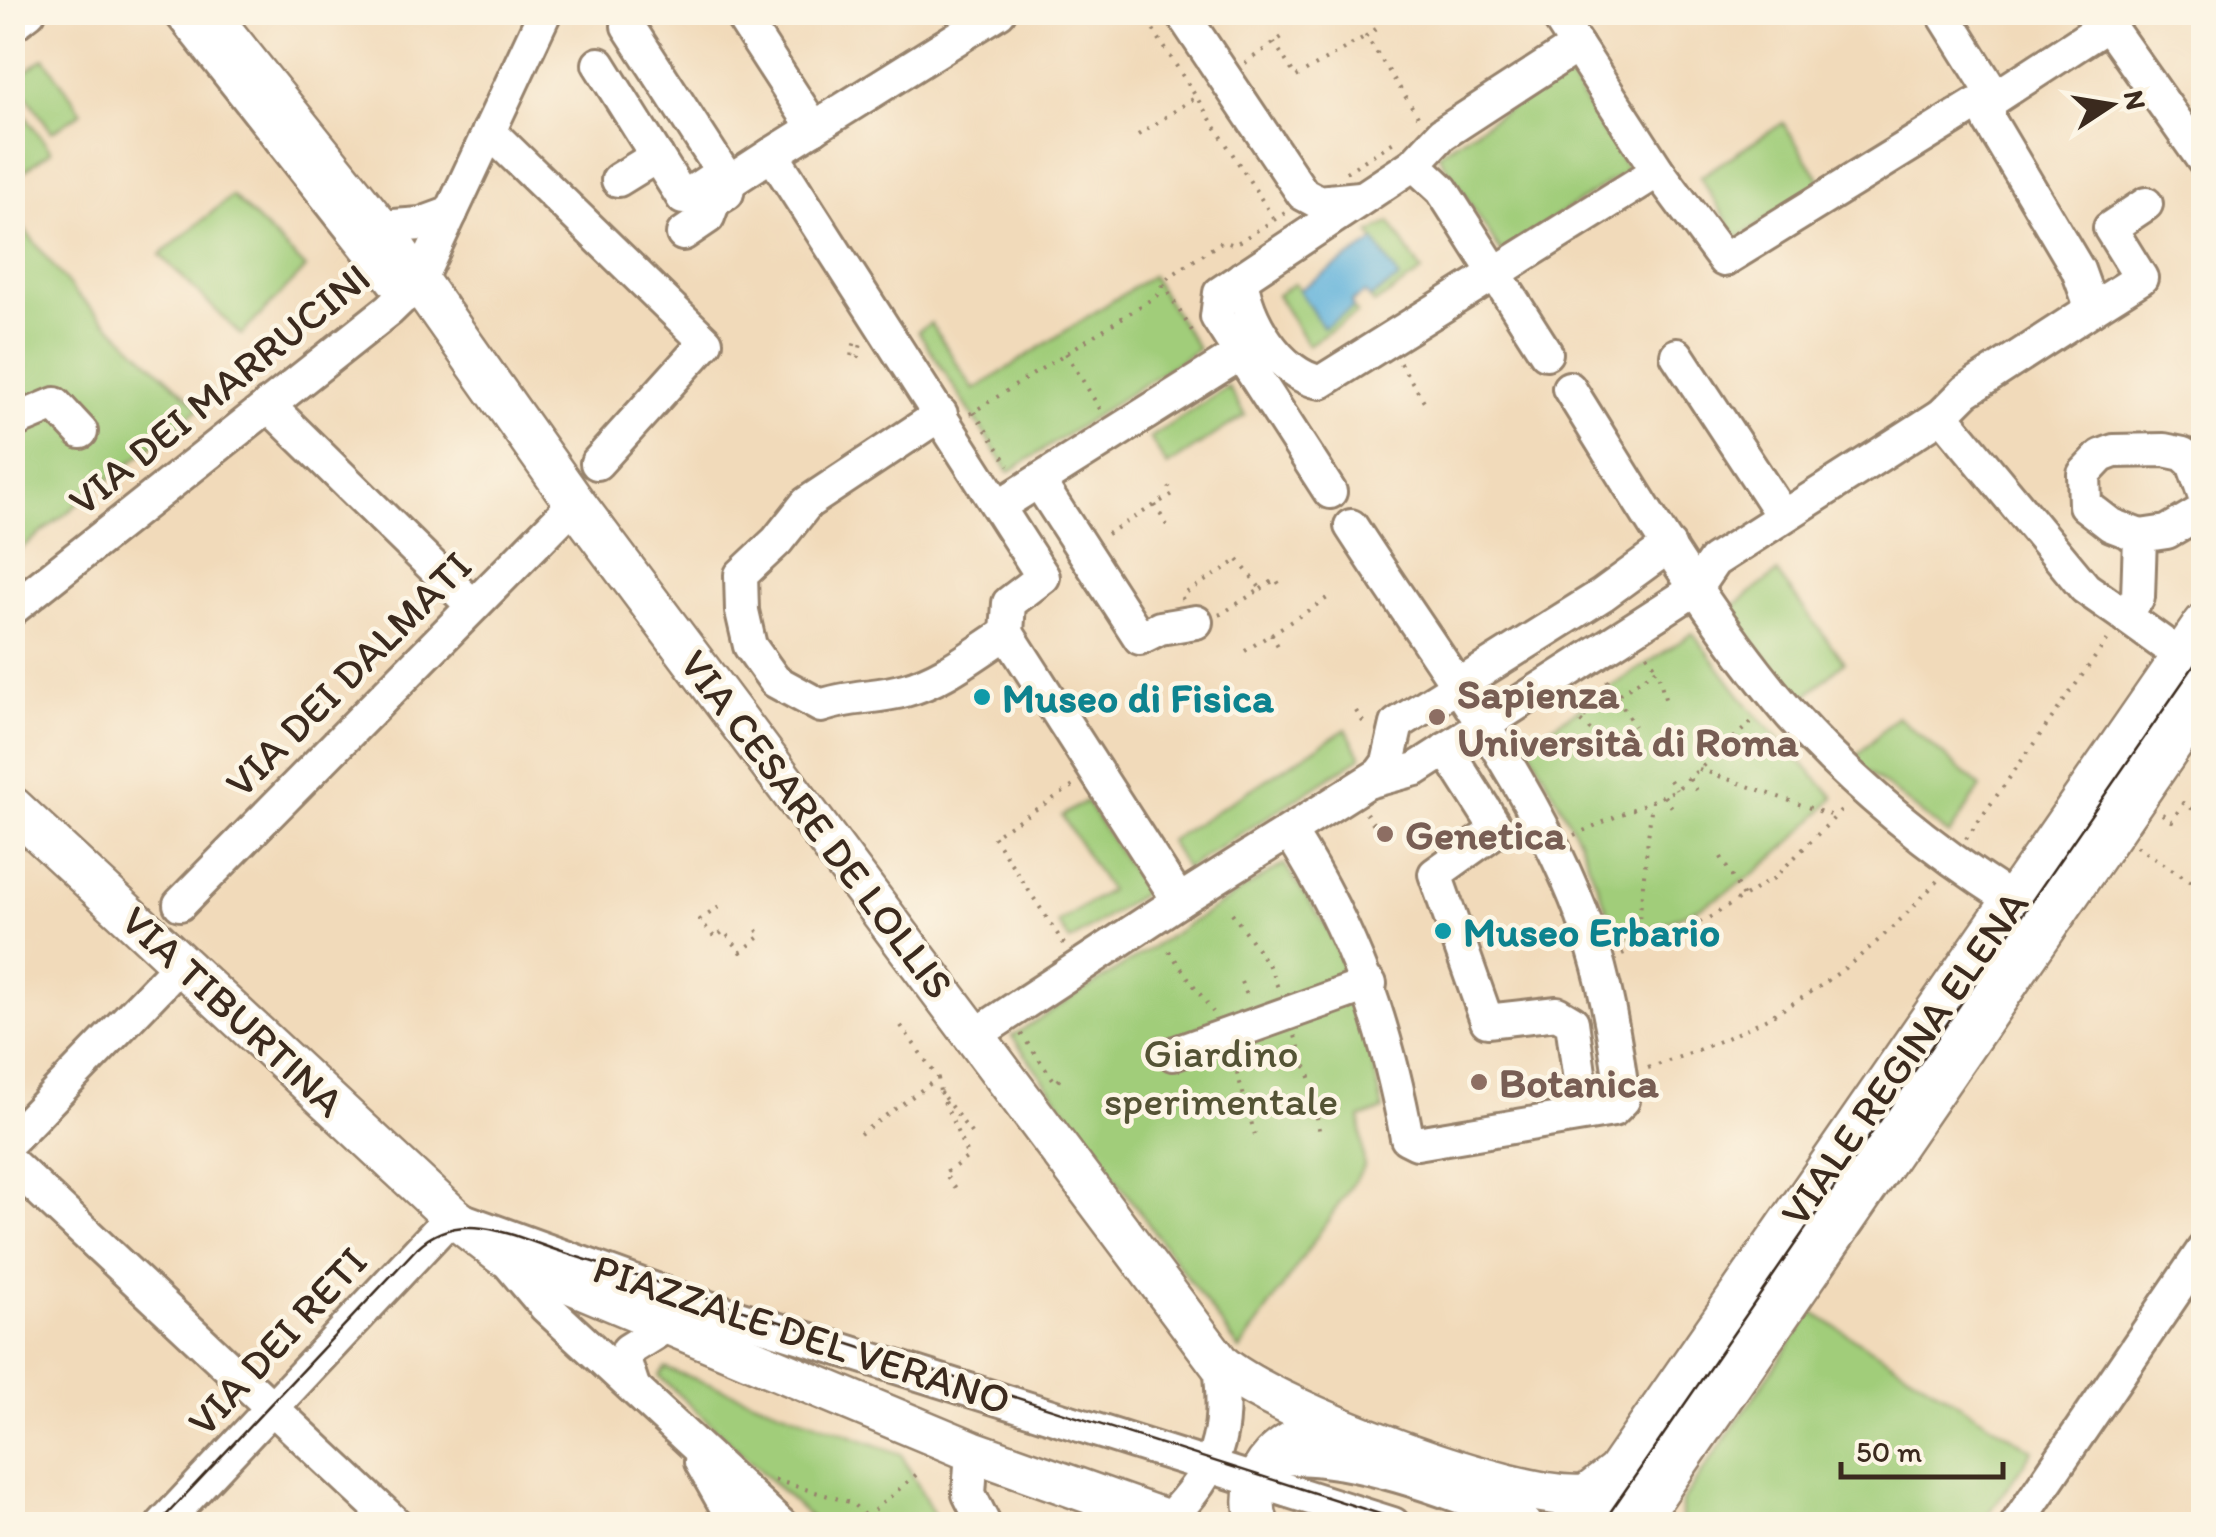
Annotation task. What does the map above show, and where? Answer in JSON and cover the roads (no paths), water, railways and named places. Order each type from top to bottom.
[{"type":"main road","name":"VIA CESARE DE LOLLIS","points":[[207,12],[380,227],[412,288],[1220,1364]]},
{"type":"main road","name":"VIALE REGINA ELENA","points":[[1627,1507],[1628,1458],[2012,900],[2196,647]]},
{"type":"main road","name":"VIALE REGINA ELENA","points":[[1627,1507],[2204,698]]},
{"type":"main road","name":"VIA TIBURTINA","points":[[12,807],[452,1216]]},
{"type":"main road","name":"PIAZZALE DEL VERANO","points":[[452,1216],[501,1254],[1124,1515],[1172,1523]]},
{"type":"main road","name":"PIAZZALE DEL VERANO","points":[[1220,1364],[1254,1389],[1558,1524]]},
{"type":"main road","points":[[1258,1524],[1254,1507],[1263,1470],[1295,1436],[1337,1428]]},
{"type":"main road","name":"PIAZZALE DEL VERANO","points":[[1527,1508],[1573,1496],[1627,1507]]},
{"type":"street","points":[[12,25],[29,12]]},
{"type":"street","points":[[180,12],[412,288]]},
{"type":"street","name":"VIA DEI MARRUCINI","points":[[12,609],[412,288],[452,213],[544,12]]},
{"type":"street","points":[[739,12],[814,128]]},
{"type":"street","points":[[599,64],[683,198],[772,154],[999,12]]},
{"type":"street","points":[[1166,12],[1280,192],[1282,252]]},
{"type":"street","points":[[1181,12],[1302,194],[1318,202],[1349,188],[1577,46]]},
{"type":"street","points":[[1555,12],[1720,258],[1729,260],[1975,105],[1992,100],[2103,18],[2204,161]]},
{"type":"street","points":[[1942,12],[1992,100],[1989,120],[2078,270],[2092,309]]},
{"type":"street","points":[[628,26],[725,177],[727,192],[714,201],[708,217],[682,234]]},
{"type":"street","points":[[490,131],[706,342],[597,463]]},
{"type":"street","points":[[1421,143],[1442,190],[1546,353]]},
{"type":"street","points":[[772,154],[955,418],[999,506],[1043,577]]},
{"type":"street","points":[[618,180],[656,156]]},
{"type":"street","points":[[1242,278],[1248,307],[1284,364],[1296,376],[1321,382],[1448,300],[1497,276],[1658,170]]},
{"type":"street","points":[[1330,492],[1215,310],[1220,294],[1282,252],[1349,188]]},
{"type":"street","points":[[1370,781],[1416,769],[1695,589],[1714,561],[1942,415],[1966,391],[2141,278],[2110,228],[2146,204]]},
{"type":"street","name":"VIA DEI MARRUCINI","points":[[380,227],[421,224],[452,213]]},
{"type":"street","points":[[999,506],[1024,474],[1240,354]]},
{"type":"street","points":[[1677,355],[1782,514]]},
{"type":"street","points":[[1569,388],[1695,589],[1791,714],[1945,869],[2012,900]]},
{"type":"street","points":[[12,422],[55,404],[81,432]]},
{"type":"street","points":[[268,405],[472,605]]},
{"type":"street","points":[[1942,415],[2086,588],[2121,621],[2196,647]]},
{"type":"street","points":[[955,418],[807,503],[777,541],[744,570],[740,585],[747,637],[775,680],[820,706],[847,696],[891,694],[926,684],[1008,633]]},
{"type":"street","points":[[2204,494],[2194,464],[2183,454],[2128,449],[2101,456],[2084,474],[2081,486],[2085,504],[2110,525],[2140,536],[2167,532],[2204,510]]},
{"type":"street","points":[[1024,474],[1140,638],[1160,628],[1196,622]]},
{"type":"street","name":"VIA DEI DALMATI","points":[[180,904],[575,503]]},
{"type":"street","points":[[1290,832],[1326,889],[1370,984],[1386,1036],[1407,1138],[1417,1143],[1613,1110],[1623,1100],[1616,1047],[1594,950],[1569,884],[1508,768],[1351,526]]},
{"type":"street","points":[[2121,621],[2138,597],[2140,536]]},
{"type":"street","points":[[974,1036],[1370,781],[1388,762],[1397,724],[1602,596],[1668,546]]},
{"type":"street","points":[[1082,551],[1009,603],[1008,633],[1179,901]]},
{"type":"street","name":"VIALE REGINA ELENA","points":[[1627,1507],[2196,647]]},
{"type":"street","points":[[1446,750],[1493,823],[1491,834],[1435,874],[1488,1021],[1558,1013],[1572,1022],[1582,1095]]},
{"type":"street","points":[[12,1139],[181,964]]},
{"type":"street","points":[[1173,1054],[1370,984]]},
{"type":"street","points":[[12,1164],[396,1524]]},
{"type":"street","name":"VIA DEI RETI","points":[[163,1524],[452,1216]]},
{"type":"street","name":"PIAZZALE DEL VERANO","points":[[452,1216],[678,1298],[1212,1466],[1263,1470],[1481,1524]]},
{"type":"street","points":[[2017,1524],[2204,1249]]},
{"type":"street","name":"PIAZZALE DEL VERANO","points":[[501,1254],[531,1292],[633,1386],[694,1449],[780,1524]]},
{"type":"street","name":"PIAZZALE DEL VERANO","points":[[633,1386],[624,1362],[628,1350],[639,1339],[668,1325]]},
{"type":"street","name":"PIAZZALE DEL VERANO","points":[[1172,1523],[1212,1466],[1223,1429],[1220,1364]]},
{"type":"street","name":"PIAZZALE DEL VERANO","points":[[694,1449],[736,1524]]},
{"type":"street","name":"PIAZZALE DEL VERANO","points":[[972,1450],[969,1494],[984,1524]]},
{"type":"street","name":"PIAZZALE DEL VERANO","points":[[1263,1470],[1328,1458],[1483,1506],[1527,1508]]},
{"type":"street","name":"PIAZZALE DEL VERANO","points":[[1263,1470],[1393,1524]]},
{"type":"water","points":[[1375,241],[1399,279],[1370,298],[1365,293],[1351,302],[1353,308],[1323,328],[1299,290]]},
{"type":"tram line","points":[[1602,1524],[2204,651]]},
{"type":"tram line","points":[[158,1524],[417,1248],[451,1229],[470,1227],[508,1233],[1411,1524]]},
{"type":"place","name":"Museo di Fisica","points":[[982,697]]},
{"type":"place","name":"Sapienza Università di Roma","points":[[1437,717]]},
{"type":"place","name":"Genetica","points":[[1385,834]]},
{"type":"place","name":"Museo Erbario","points":[[1443,931]]},
{"type":"place","name":"Botanica","points":[[1479,1082]]},
{"type":"park label","name":"Giardino sperimentale","points":[[1221,1076]]}]
